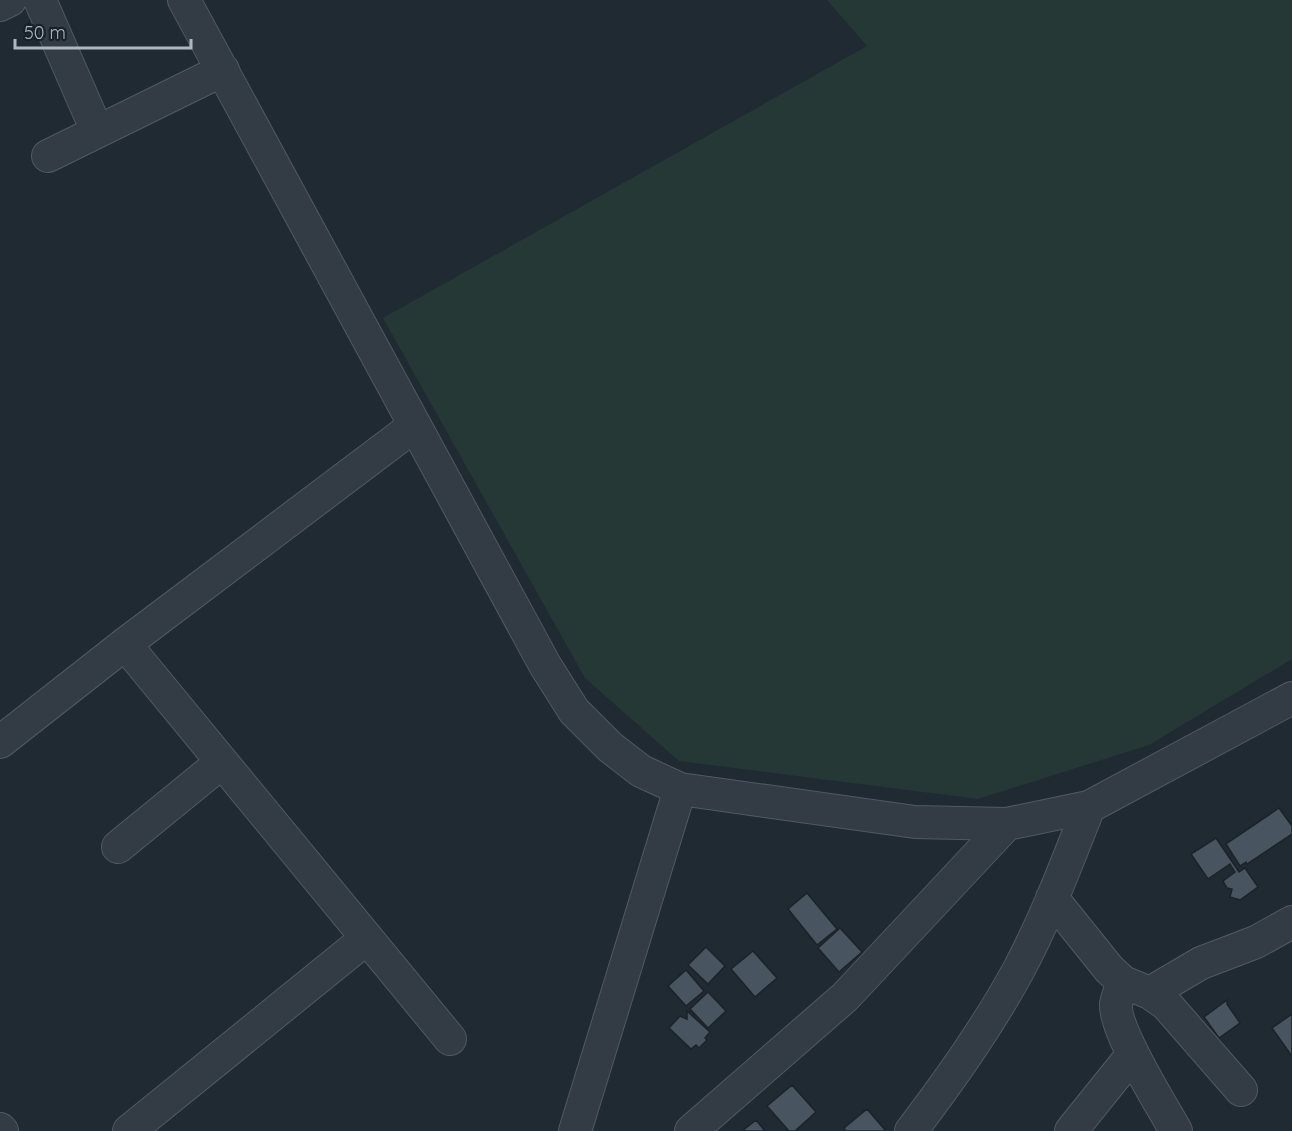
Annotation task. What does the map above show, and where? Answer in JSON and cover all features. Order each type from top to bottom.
[{"type":"street","points":[[0,5],[10,0]]},
{"type":"street","points":[[40,0],[97,131]]},
{"type":"street","points":[[184,0],[544,665],[574,711],[610,747],[633,765],[680,789],[915,822],[1007,824],[1089,807],[1292,698]]},
{"type":"street","points":[[48,156],[223,70]]},
{"type":"street","points":[[0,742],[125,644],[414,426]]},
{"type":"street","points":[[125,644],[450,1039]]},
{"type":"street","points":[[118,847],[222,762]]},
{"type":"street","points":[[575,1131],[680,789]]},
{"type":"street","points":[[911,1131],[985,1028],[1018,970],[1052,898],[1089,807]]},
{"type":"street","points":[[691,1131],[845,997],[1007,824]]},
{"type":"street","points":[[1052,898],[1109,969],[1136,988],[1166,1004],[1241,1090]]},
{"type":"street","points":[[1176,1131],[1133,1054],[1117,1016],[1116,1004],[1136,988],[1256,942],[1292,922]]},
{"type":"street","points":[[129,1131],[367,938]]},
{"type":"street","points":[[1071,1131],[1133,1054]]},
{"type":"green space","points":[[827,0],[1292,0],[1292,659],[1149,745],[978,799],[679,761],[585,678],[383,318],[867,46]]},
{"type":"building","points":[[1279,808],[1292,826],[1292,834],[1247,864],[1246,862],[1240,866],[1226,844]]},
{"type":"building","points":[[1216,838],[1239,872],[1245,868],[1258,887],[1240,900],[1230,897],[1232,889],[1227,888],[1223,881],[1235,872],[1230,864],[1208,879],[1191,854]]},
{"type":"building","points":[[807,893],[837,929],[817,945],[788,909]]},
{"type":"building","points":[[840,928],[862,952],[839,972],[818,948]]},
{"type":"building","points":[[706,947],[725,966],[708,984],[688,965]]},
{"type":"building","points":[[753,951],[777,978],[755,997],[731,969]]},
{"type":"building","points":[[686,970],[704,991],[686,1006],[668,986]]},
{"type":"building","points":[[708,992],[726,1011],[708,1028],[690,1009]]},
{"type":"building","points":[[1227,1000],[1227,1004],[1240,1023],[1219,1038],[1204,1017]]},
{"type":"building","points":[[687,1011],[710,1032],[705,1038],[707,1040],[699,1048],[696,1045],[691,1049],[669,1028],[680,1016],[687,1019]]},
{"type":"building","points":[[1292,1014],[1292,1055],[1291,1055],[1272,1028]]},
{"type":"building","points":[[792,1085],[816,1112],[795,1131],[789,1131],[767,1106]]},
{"type":"building","points":[[867,1109],[886,1131],[846,1131],[844,1128]]},
{"type":"building","points":[[756,1120],[765,1131],[742,1131]]}]
